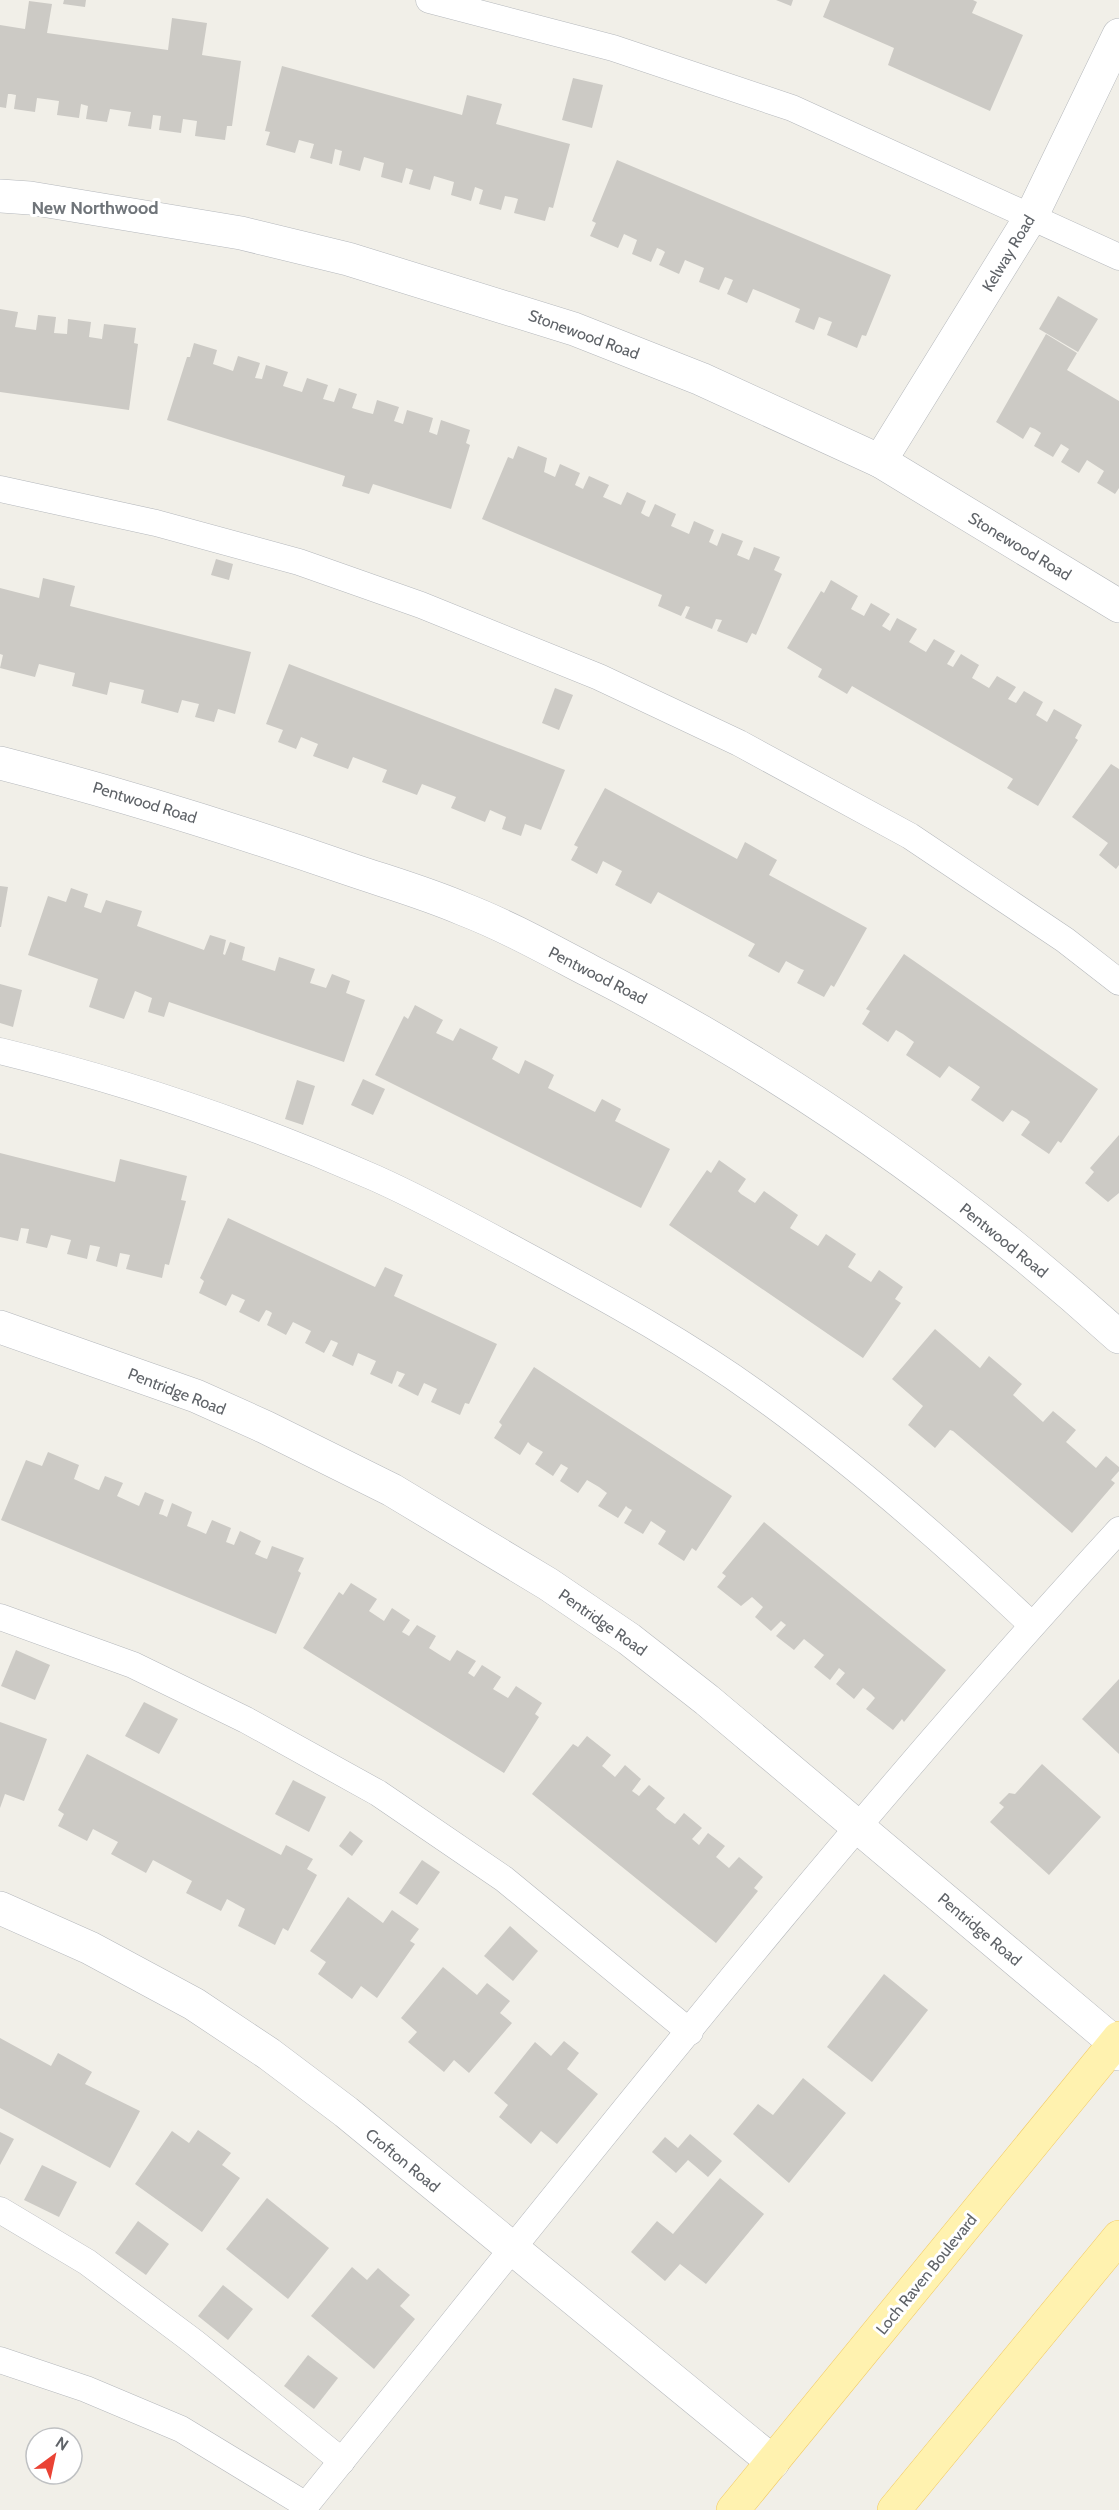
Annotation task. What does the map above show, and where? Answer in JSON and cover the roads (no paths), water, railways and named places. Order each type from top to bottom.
[{"type":"main road","name":"Loch Raven Boulevard","points":[[734,2510],[1118,2045]]},
{"type":"main road","points":[[894,2510],[1119,2237]]},
{"type":"street","name":"Kelway Road","points":[[880,461],[1032,215],[1119,35]]},
{"type":"street","name":"Stonewood Road","points":[[0,196],[30,198],[242,233],[348,259],[574,329],[701,379],[880,461],[1119,606]]},
{"type":"street","name":"Pentwood Road","points":[[0,763],[99,788],[228,827],[463,908],[649,1001],[781,1077],[895,1154],[1005,1239],[1119,1337]]},
{"type":"street","name":"Pentridge Road","points":[[0,1327],[196,1396],[265,1426],[392,1490],[548,1584],[629,1639],[707,1700],[1118,2045]]},
{"type":"street","name":"Crofton Road","points":[[0,1908],[90,1948],[203,2010],[269,2054],[346,2112],[773,2462]]},
{"type":"lane","points":[[429,0],[613,48],[792,108],[1032,215],[1119,257]]},
{"type":"lane","points":[[0,489],[156,523],[299,562],[421,605],[599,677],[739,743],[910,836],[1065,940],[1119,982]]},
{"type":"lane","points":[[0,1051],[136,1088],[265,1133],[377,1179],[487,1234],[624,1308],[755,1392],[861,1473],[959,1557],[1032,1624]]},
{"type":"lane","points":[[0,2360],[86,2389],[181,2429],[304,2507],[858,1825],[1032,1624],[1119,1530]]},
{"type":"lane","points":[[0,1617],[133,1665],[246,1720],[378,1793],[504,1879],[690,2032]]},
{"type":"lane","points":[[0,2210],[87,2262],[194,2342],[342,2461]]},
{"type":"district","name":"New Northwood","points":[[95,208]]}]
